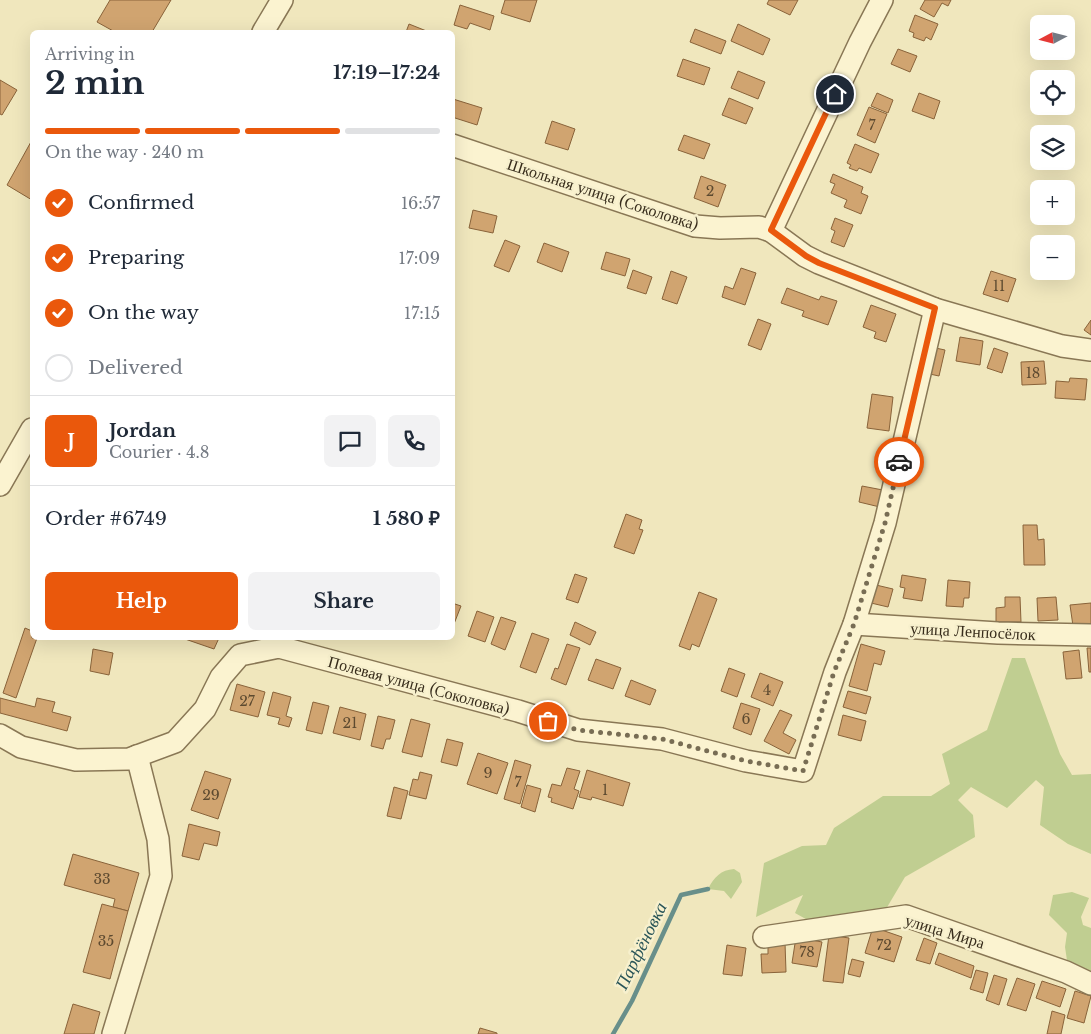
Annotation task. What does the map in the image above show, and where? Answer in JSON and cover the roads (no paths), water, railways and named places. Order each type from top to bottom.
[{"type":"street","points":[[264,30],[282,0]]},
{"type":"street","points":[[882,0],[860,42],[771,230],[806,256],[819,263],[935,308],[1062,346],[1091,350]]},
{"type":"street","name":"Школьная улица (Соколовка)","points":[[455,146],[695,226],[720,228],[760,227],[771,230]]},
{"type":"street","points":[[854,624],[885,523],[935,308]]},
{"type":"street","points":[[0,485],[30,432]]},
{"type":"street","name":"улица Ленпосёлок","points":[[854,624],[998,633],[1091,635]]},
{"type":"street","name":"Полевая улица (Соколовка)","points":[[0,735],[22,747],[76,760],[137,756],[175,742],[205,709],[221,677],[240,655],[278,642],[578,730],[662,739],[746,761],[803,771],[834,672],[854,624]]},
{"type":"street","points":[[113,1034],[161,876],[158,838],[137,756]]},
{"type":"street","name":"улица Мира","points":[[764,937],[906,916],[1066,972],[1091,984]]},
{"type":"waterway","name":"Парфёновка","points":[[613,1034],[632,1001],[681,895],[708,889]]}]
